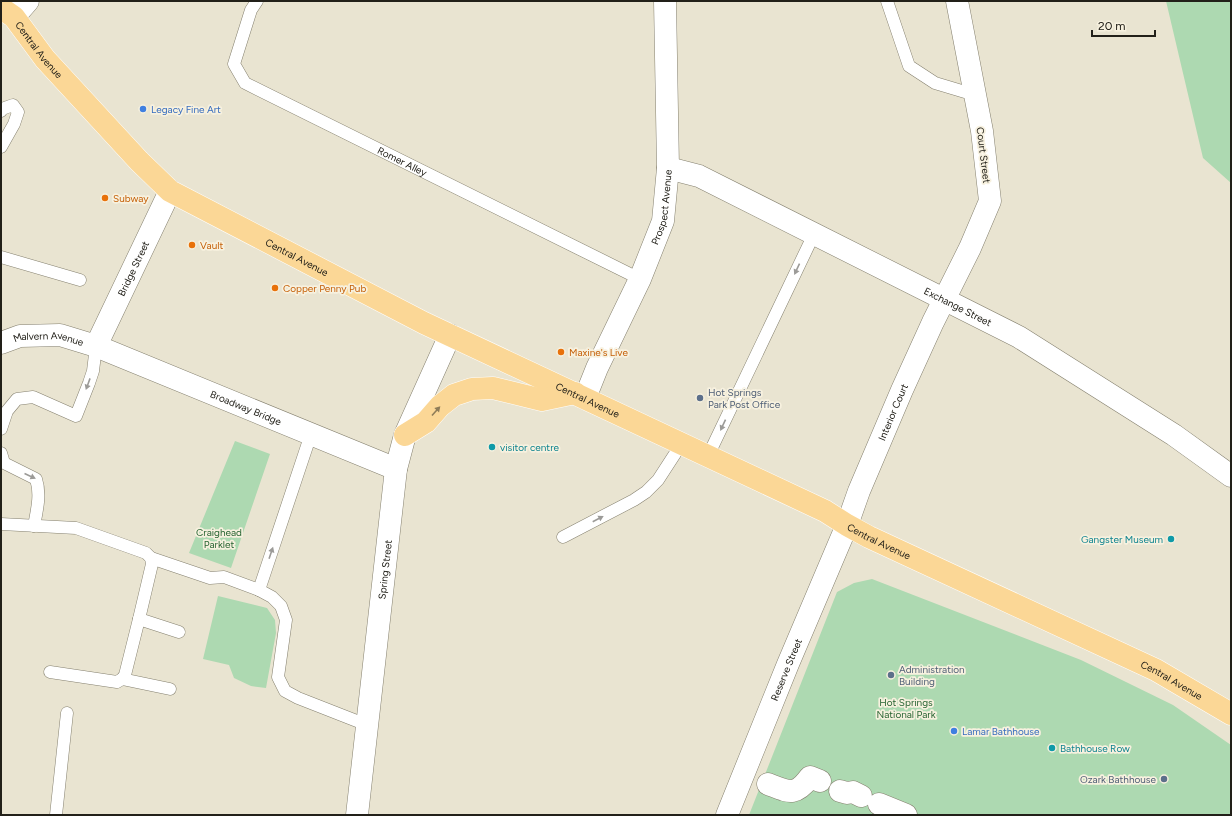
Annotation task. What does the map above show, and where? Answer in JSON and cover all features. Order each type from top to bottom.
[{"type":"main road","name":"Central Avenue","points":[[7,12],[45,59],[139,161],[170,191],[424,323],[825,511],[869,537],[1156,670],[1231,714]]},
{"type":"main road","points":[[405,435],[426,422],[440,406],[454,395],[472,389],[492,388],[542,400],[580,396]]},
{"type":"street","points":[[7,12],[28,1]]},
{"type":"street","name":"Prospect Avenue","points":[[580,396],[597,368],[640,279],[663,221],[668,168],[665,1]]},
{"type":"street","name":"Court Street","points":[[944,300],[970,248],[990,201],[982,131],[957,1]]},
{"type":"street","name":"Exchange Street","points":[[668,168],[699,176],[1019,337],[1174,435],[1231,476]]},
{"type":"street","name":"Bridge Street","points":[[96,346],[170,191]]},
{"type":"street","name":"Interior Court","points":[[847,525],[859,491],[899,397],[944,300]]},
{"type":"street","name":"Spring Street","points":[[357,815],[396,469],[405,435],[450,335]]},
{"type":"street","name":"Malvern Avenue","points":[[1,343],[20,336],[60,336],[96,346]]},
{"type":"street","name":"Broadway Bridge","points":[[96,346],[396,469]]},
{"type":"street","name":"Reserve Street","points":[[727,815],[788,664],[847,525]]},
{"type":"street","points":[[768,784],[787,791],[792,791],[799,789],[815,775]]},
{"type":"street","points":[[840,791],[847,793],[853,792],[906,815]]},
{"type":"lane","name":"Romer Alley","points":[[257,1],[251,10],[234,64],[245,83],[640,279]]},
{"type":"lane","points":[[887,1],[909,66],[935,83],[975,95]]},
{"type":"lane","points":[[1,111],[2,109],[13,105],[18,112],[14,124],[1,147]]},
{"type":"lane","points":[[708,456],[814,234]]},
{"type":"lane","points":[[1,257],[80,280]]},
{"type":"lane","points":[[1,430],[7,411],[17,399],[34,396],[76,416],[93,371],[96,346]]},
{"type":"lane","points":[[259,590],[311,434]]},
{"type":"lane","points":[[563,537],[634,500],[646,492],[658,480],[682,443]]},
{"type":"lane","points":[[1,453],[4,463],[36,479],[39,487],[34,526]]},
{"type":"lane","points":[[1,524],[76,528],[146,554],[151,558],[210,578],[224,577],[259,590],[272,597],[281,606],[286,620],[278,677],[285,691],[298,698],[367,725]]},
{"type":"lane","points":[[50,672],[117,682],[122,679],[125,675],[139,619],[152,564],[151,558]]},
{"type":"lane","points":[[139,619],[179,632]]},
{"type":"lane","points":[[122,679],[170,689]]},
{"type":"lane","points":[[56,815],[67,713]]},
{"type":"green space","points":[[1166,1],[1231,1],[1231,183],[1203,158]]},
{"type":"green space","name":"Craighead Parklet","points":[[235,441],[270,454],[231,568],[189,553]]},
{"type":"green space","name":"Hot Springs National Park","points":[[872,579],[1081,660],[1173,705],[1231,745],[1231,815],[749,815],[837,592],[854,583]]},
{"type":"green space","points":[[218,596],[267,608],[275,620],[276,633],[266,688],[251,686],[234,678],[229,665],[203,659]]},
{"type":"place","name":"Legacy Fine Art","points":[[143,109]]},
{"type":"place","name":"Subway","points":[[105,198]]},
{"type":"place","name":"Vault","points":[[192,245]]},
{"type":"place","name":"Copper Penny Pub","points":[[275,288]]},
{"type":"place","name":"Maxine's Live","points":[[561,352]]},
{"type":"place","name":"Hot Springs Park Post Office","points":[[700,398]]},
{"type":"place","name":"visitor centre","points":[[492,447]]},
{"type":"place","name":"Gangster Museum","points":[[1171,539]]},
{"type":"place","name":"Administration Building","points":[[891,675]]},
{"type":"place","name":"Lamar Bathhouse","points":[[954,731]]},
{"type":"place","name":"Bathhouse Row","points":[[1052,748]]},
{"type":"place","name":"Ozark Bathhouse","points":[[1164,779]]}]
